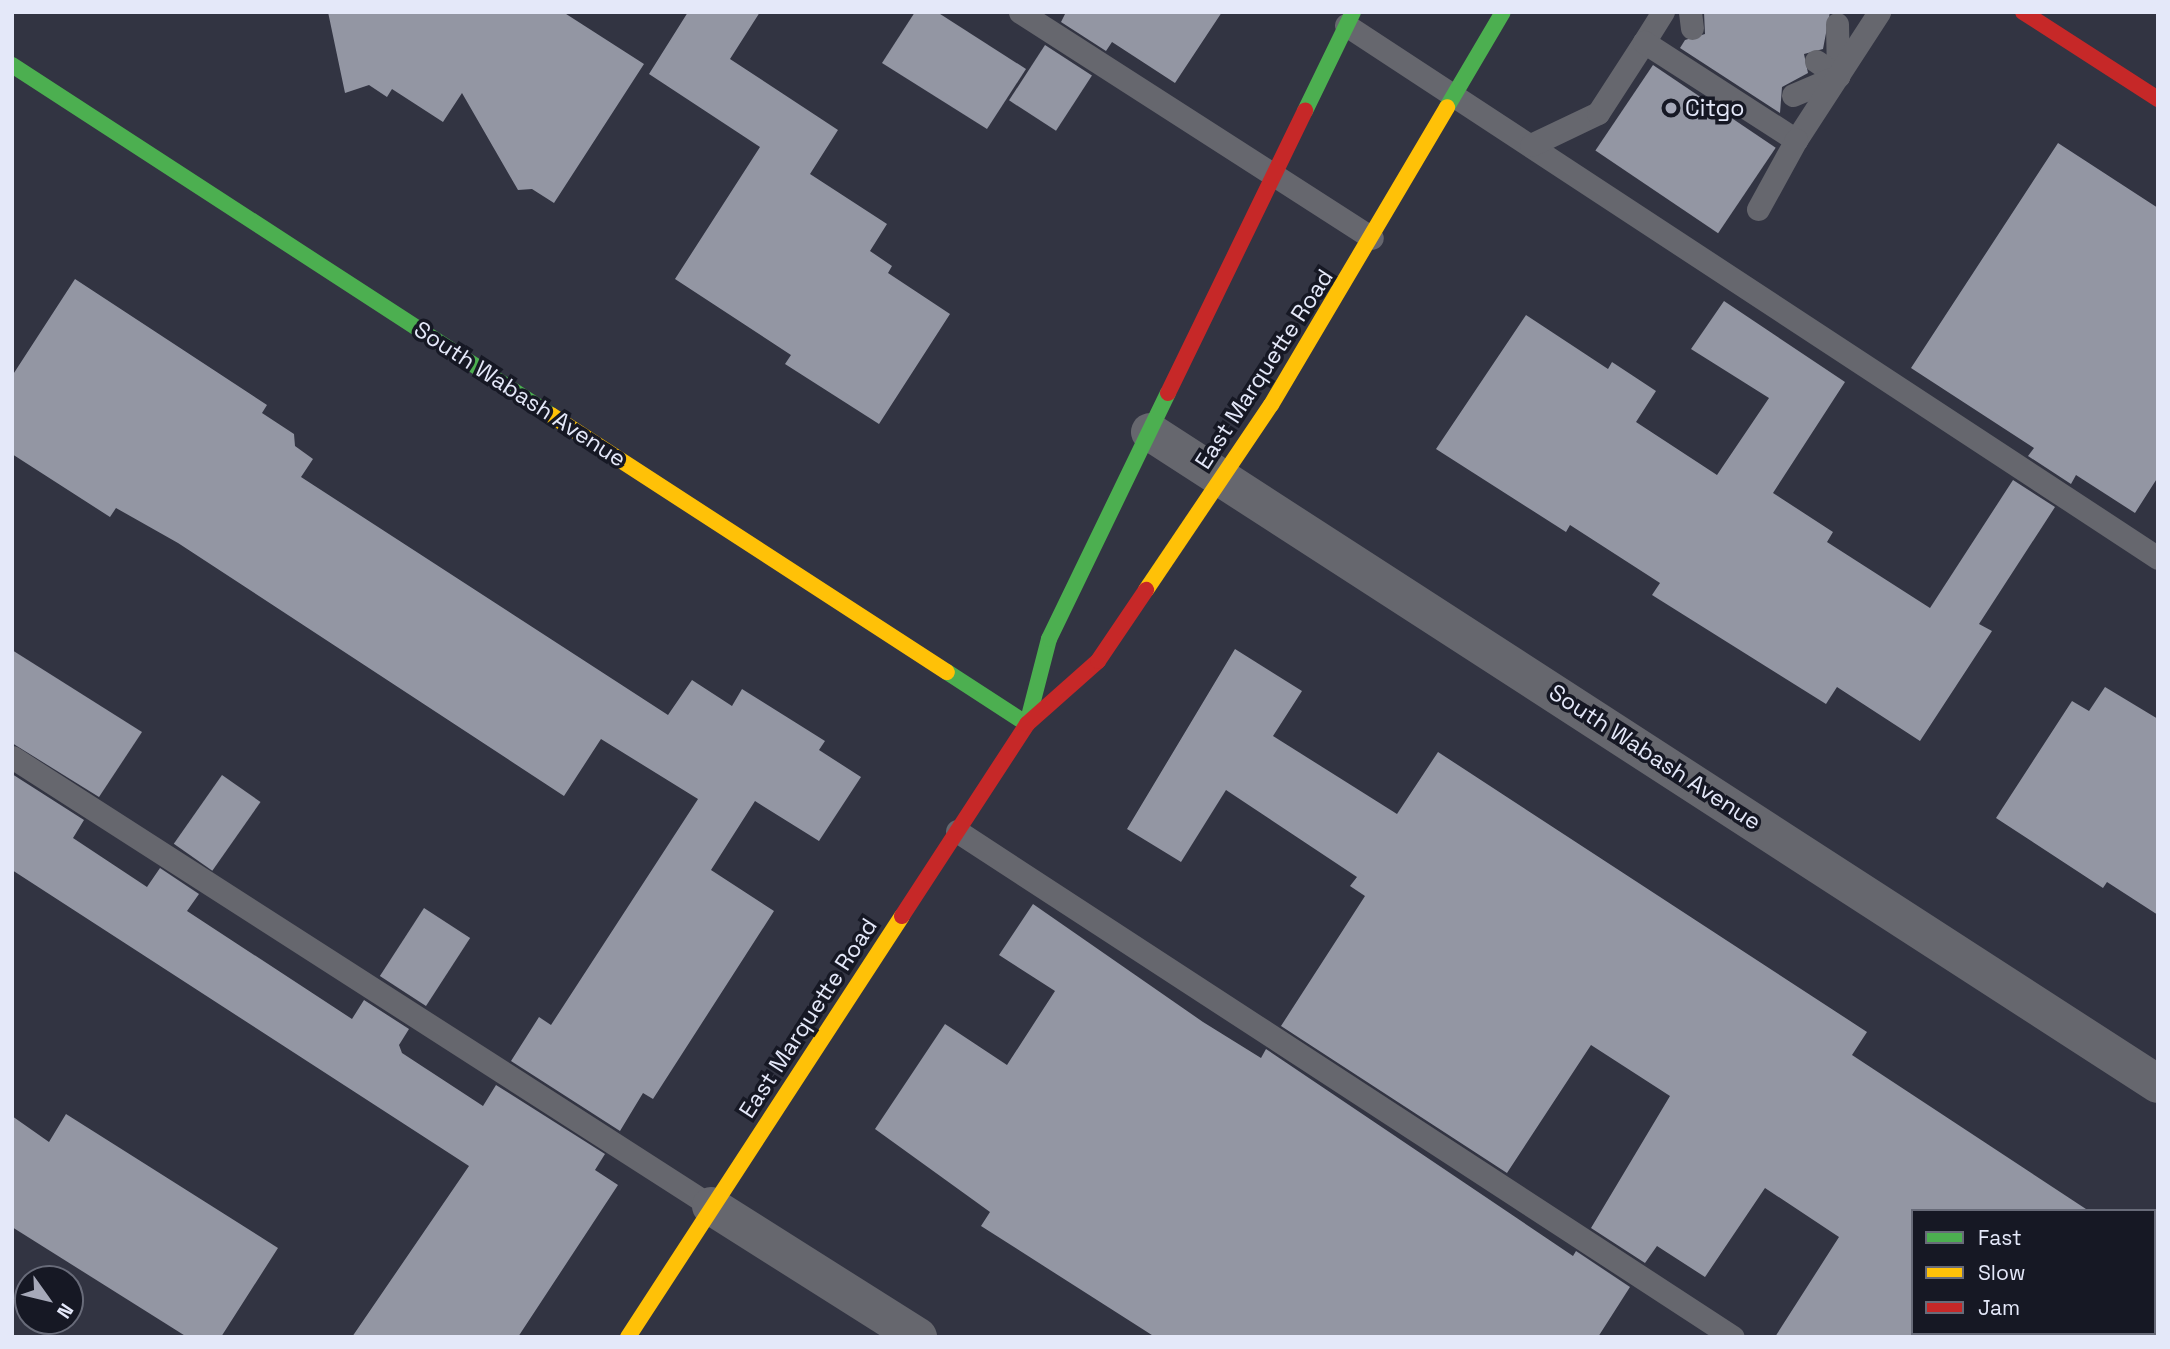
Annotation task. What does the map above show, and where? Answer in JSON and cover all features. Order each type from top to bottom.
[{"type":"street","name":"East Marquette Road","points":[[628,1337],[1027,724],[1098,661],[1222,477],[1372,238],[1450,93],[1503,12]]},
{"type":"street","points":[[2023,12],[2158,99]]},
{"type":"street","name":"East Marquette Road","points":[[1027,724],[1049,639],[1349,19]]},
{"type":"street","name":"South Wabash Avenue","points":[[12,65],[1027,724]]},
{"type":"street","name":"South Wabash Avenue","points":[[1150,432],[2158,1084]]},
{"type":"street","points":[[711,1206],[918,1337]]},
{"type":"lane","points":[[1020,12],[1372,238]]},
{"type":"lane","points":[[1531,145],[1598,113],[1663,12]]},
{"type":"lane","points":[[1758,209],[1796,140],[1879,12]]},
{"type":"lane","points":[[1349,19],[1450,93],[2158,558]]},
{"type":"lane","points":[[1837,24],[1838,76]]},
{"type":"lane","points":[[1644,42],[1796,140]]},
{"type":"lane","points":[[1816,61],[1838,76]]},
{"type":"lane","points":[[1793,95],[1838,76]]},
{"type":"lane","points":[[12,757],[711,1206]]},
{"type":"lane","points":[[957,831],[1733,1337]]},
{"type":"building","points":[[328,12],[563,12],[644,64],[554,203],[532,189],[518,190],[462,93],[443,122],[392,89],[387,97],[369,85],[345,93]]},
{"type":"building","points":[[688,12],[760,12],[730,59],[838,130],[810,174],[887,224],[870,251],[892,266],[888,273],[950,314],[879,424],[785,364],[791,355],[675,279],[760,147],[649,74]]},
{"type":"building","points":[[915,12],[937,12],[1026,69],[987,129],[882,63]]},
{"type":"building","points":[[1066,12],[1222,12],[1175,83],[1112,42],[1106,51],[1061,22]]},
{"type":"building","name":"Citgo","points":[[1704,12],[1830,12],[1823,49],[1804,54],[1808,73],[1782,87],[1780,113],[1680,48],[1685,40],[1705,34]]},
{"type":"building","points":[[1045,45],[1092,75],[1056,131],[1009,100]]},
{"type":"building","name":"Citgo","points":[[1653,65],[1776,148],[1718,233],[1595,150]]},
{"type":"building","points":[[2058,143],[2158,208],[2158,477],[2135,513],[2076,475],[2071,484],[2028,456],[2034,448],[1911,368]]},
{"type":"building","points":[[75,279],[267,405],[262,413],[294,434],[295,446],[313,459],[301,477],[668,715],[692,680],[732,706],[742,689],[825,741],[819,750],[861,777],[819,841],[755,801],[711,870],[774,911],[653,1099],[643,1093],[620,1131],[511,1061],[539,1017],[551,1025],[698,799],[601,739],[564,796],[178,543],[116,508],[110,517],[12,454],[12,376]]},
{"type":"building","points":[[1724,301],[1845,382],[1773,493],[1833,532],[1827,542],[1930,608],[2013,480],[2055,507],[1979,624],[1992,631],[1920,741],[1837,687],[1826,704],[1652,595],[1660,583],[1570,525],[1566,532],[1436,449],[1526,315],[1608,369],[1612,362],[1656,391],[1636,422],[1717,475],[1769,398],[1691,349]]},
{"type":"building","points":[[1235,649],[1302,691],[1273,736],[1397,814],[1438,752],[1867,1032],[1852,1055],[2086,1209],[1911,1209],[1913,1337],[1775,1337],[1839,1237],[1765,1188],[1705,1277],[1657,1246],[1645,1263],[1591,1228],[1670,1096],[1591,1045],[1507,1173],[1281,1026],[1365,896],[1350,886],[1357,877],[1226,790],[1181,862],[1127,829]]},
{"type":"building","points":[[12,650],[142,732],[99,797],[12,743]]},
{"type":"building","points":[[2105,687],[2158,719],[2158,915],[2107,882],[2103,888],[1996,818],[2072,701],[2089,711]]},
{"type":"building","points":[[12,774],[84,820],[73,838],[147,887],[160,868],[199,894],[187,911],[352,1019],[364,1000],[409,1029],[399,1045],[402,1053],[483,1106],[496,1085],[605,1154],[595,1170],[618,1185],[518,1337],[352,1337],[469,1166],[12,870]]},
{"type":"building","points":[[222,775],[261,802],[212,871],[174,844]]},
{"type":"building","points":[[1033,904],[1203,1022],[1261,1058],[1266,1049],[1573,1256],[1576,1251],[1630,1287],[1598,1337],[1155,1337],[981,1226],[990,1212],[875,1129],[945,1024],[1007,1065],[1055,991],[999,955]]},
{"type":"building","points":[[424,908],[470,938],[426,1006],[380,976]]},
{"type":"building","points":[[66,1114],[278,1248],[221,1337],[187,1337],[84,1272],[84,1265],[72,1265],[12,1227],[12,1116],[49,1142]]},
{"type":"traffic: fast","points":[[1305,111],[1353,12]]},
{"type":"traffic: fast","points":[[1447,107],[1503,12]]},
{"type":"traffic: fast","points":[[12,65],[551,415]]},
{"type":"traffic: fast","points":[[1027,724],[1049,639],[1168,393]]},
{"type":"traffic: fast","points":[[947,672],[1027,724]]},
{"type":"traffic: slow","points":[[1146,590],[1271,405],[1447,107]]},
{"type":"traffic: slow","points":[[551,415],[947,672]]},
{"type":"traffic: slow","points":[[628,1337],[902,916]]},
{"type":"traffic: jam","points":[[2023,12],[2158,99]]},
{"type":"traffic: jam","points":[[1168,393],[1305,111]]},
{"type":"traffic: jam","points":[[902,916],[1027,724],[1098,661],[1146,590]]},
{"type":"place","name":"Citgo","points":[[1671,108]]}]
